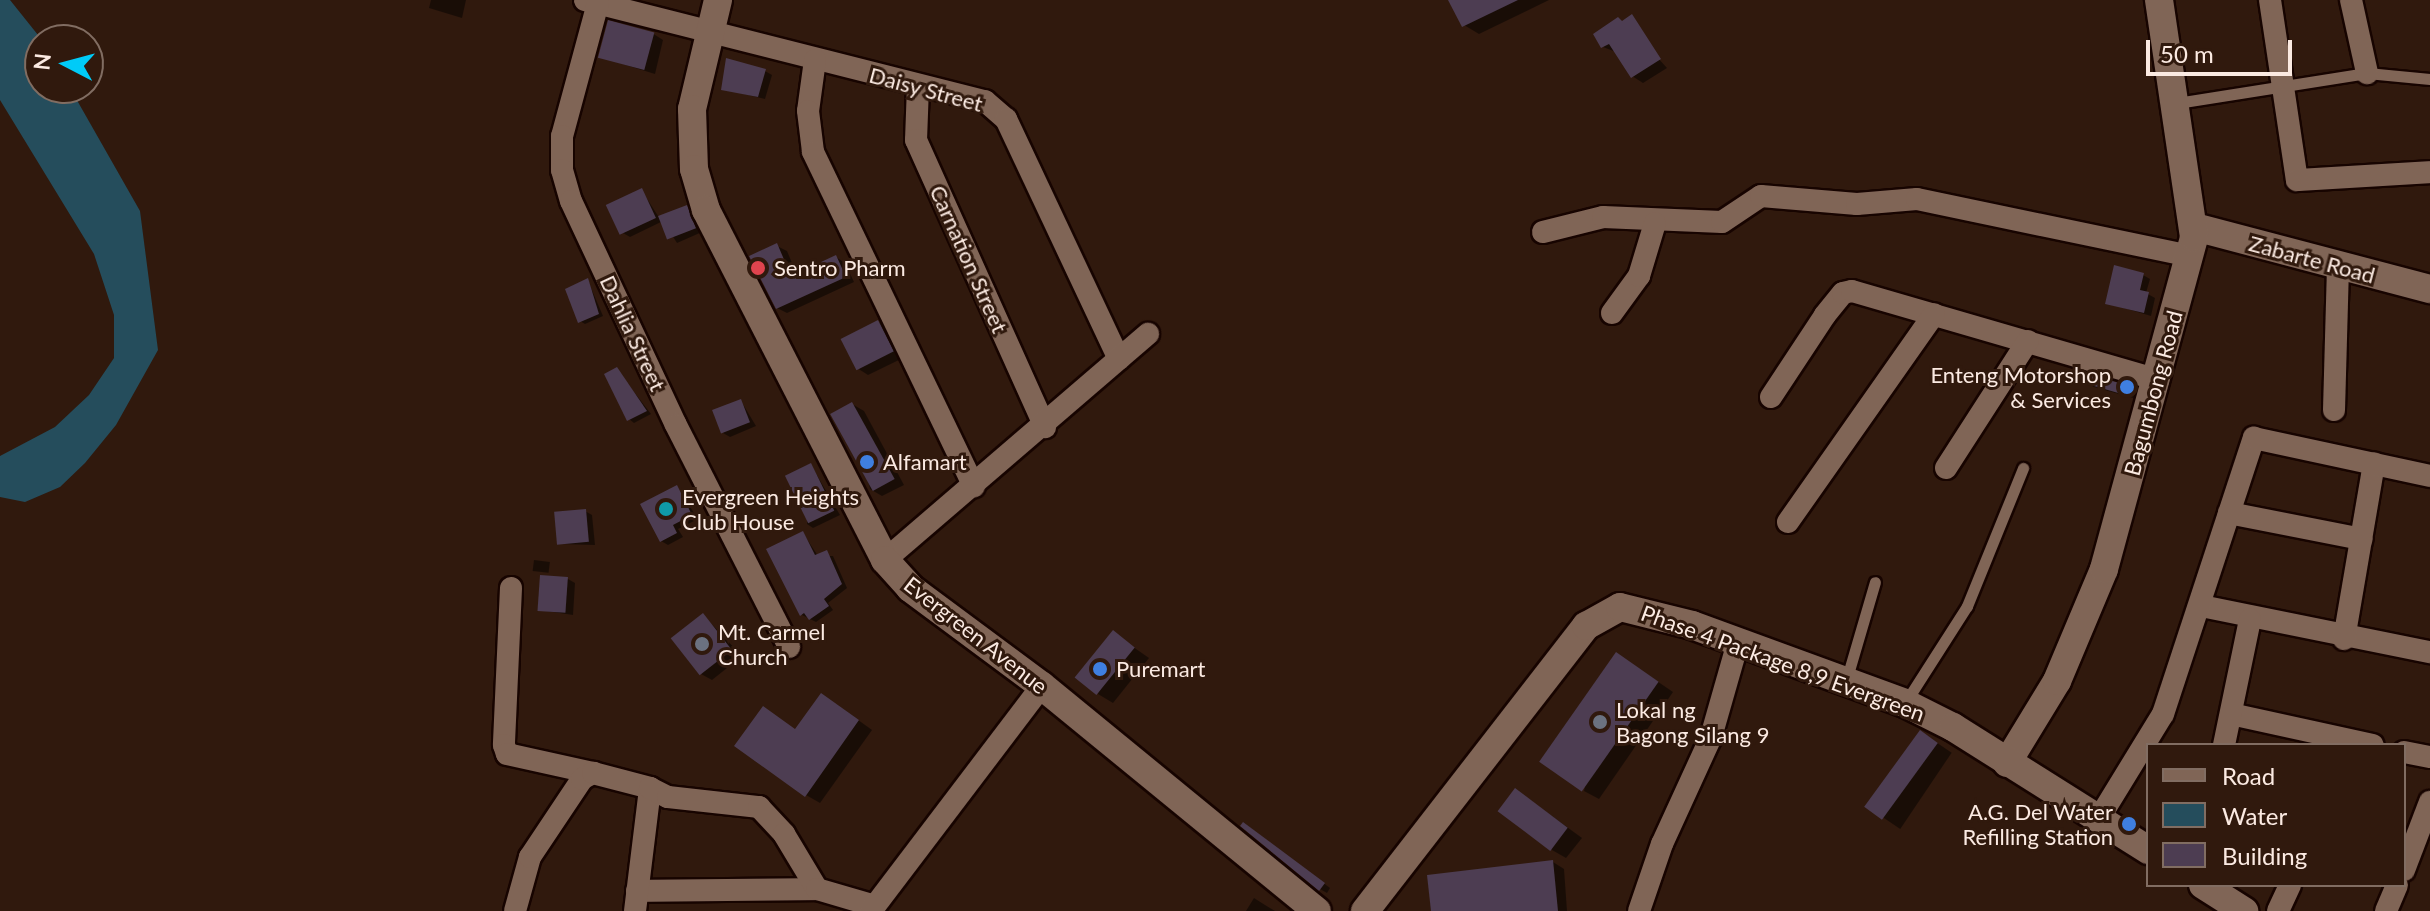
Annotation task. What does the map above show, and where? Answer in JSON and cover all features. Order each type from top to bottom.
[{"type":"street","name":"Evergreen Avenue","points":[[718,0],[690,139],[706,210],[885,560],[910,588],[1042,686],[1317,911]]},
{"type":"street","name":"Bagumbong Road","points":[[2007,763],[2057,681],[2104,569],[2158,380],[2195,227],[2159,0]]},
{"type":"street","points":[[2270,0],[2286,88],[2297,180],[2430,172]]},
{"type":"street","points":[[2351,0],[2367,73]]},
{"type":"street","name":"Daisy Street","points":[[592,2],[709,34],[985,101],[1006,119],[1119,359]]},
{"type":"street","name":"Dahlia Street","points":[[592,2],[562,136],[568,191],[676,425],[789,647]]},
{"type":"street","points":[[815,60],[808,111],[813,152],[974,486]]},
{"type":"street","name":"Carnation Street","points":[[918,86],[916,140],[1045,427]]},
{"type":"street","points":[[1543,232],[1603,217],[1655,223],[1722,222],[1761,196],[1857,204],[1917,199],[2189,256]]},
{"type":"street","points":[[1612,313],[1639,276],[1655,223]]},
{"type":"street","name":"Zabarte Road","points":[[2195,227],[2430,289]]},
{"type":"street","points":[[2334,410],[2338,266]]},
{"type":"street","points":[[1771,397],[1843,293],[1852,291],[2158,380]]},
{"type":"street","points":[[1788,522],[1934,314]]},
{"type":"street","points":[[885,560],[1045,427],[1148,334]]},
{"type":"street","points":[[1946,468],[2028,341]]},
{"type":"street","points":[[2098,820],[2163,714],[2254,438],[2430,476]]},
{"type":"street","points":[[2344,639],[2374,464]]},
{"type":"street","points":[[2229,513],[2361,539]]},
{"type":"street","points":[[511,588],[507,754],[593,773],[678,799],[759,807],[784,834],[817,889]]},
{"type":"street","points":[[2201,606],[2250,620],[2344,639],[2430,652]]},
{"type":"street","name":"Phase 4 Package 8,9 Evergreen","points":[[1365,911],[1586,626],[1620,607],[1738,642],[1905,703],[2146,849]]},
{"type":"street","points":[[2224,743],[2250,620]]},
{"type":"street","points":[[1639,911],[1662,844],[1711,737],[1738,642]]},
{"type":"street","points":[[650,788],[636,901],[817,889],[873,908],[1042,686]]},
{"type":"street","points":[[2231,714],[2331,740],[2356,743]]},
{"type":"street","points":[[2406,752],[2430,757]]},
{"type":"street","points":[[515,911],[530,857],[582,779],[593,773]]},
{"type":"street","points":[[2406,866],[2428,816]]},
{"type":"street","points":[[2206,887],[2244,911]]},
{"type":"street","points":[[2278,911],[2289,887]]},
{"type":"street","points":[[2386,911],[2396,887]]},
{"type":"lane","points":[[2177,103],[2367,73],[2430,79]]},
{"type":"lane","points":[[1905,703],[1967,606],[2023,468]]},
{"type":"lane","points":[[1846,682],[1875,582]]},
{"type":"water","points":[[0,0],[10,0],[29,24],[24,24],[24,104],[79,104],[140,211],[158,350],[116,425],[85,463],[60,487],[25,502],[0,497],[0,456],[55,427],[89,395],[114,358],[114,315],[94,254],[0,100]]},
{"type":"building","points":[[1448,0],[1518,0],[1462,27]]},
{"type":"building","points":[[1632,14],[1661,59],[1631,78],[1609,44],[1601,48],[1593,34],[1618,17],[1622,21]]},
{"type":"building","points":[[608,20],[654,32],[644,70],[598,58]]},
{"type":"building","points":[[726,58],[766,69],[758,97],[721,90]]},
{"type":"building","points":[[642,188],[656,218],[620,235],[606,205]]},
{"type":"building","points":[[687,205],[696,228],[667,239],[658,216]]},
{"type":"building","points":[[777,243],[791,276],[836,255],[846,277],[776,309],[749,256]]},
{"type":"building","points":[[2114,265],[2144,273],[2140,290],[2149,292],[2144,313],[2105,304]]},
{"type":"building","points":[[588,278],[599,314],[578,323],[565,289]]},
{"type":"building","points":[[878,320],[894,351],[856,370],[841,339]]},
{"type":"building","points":[[617,367],[647,411],[627,421],[604,374]]},
{"type":"building","points":[[2088,374],[2132,387],[2129,396],[2085,384]]},
{"type":"building","points":[[741,399],[750,422],[721,433],[712,410]]},
{"type":"building","name":"Alfamart","points":[[852,402],[895,479],[873,491],[830,414]]},
{"type":"building","points":[[811,463],[834,511],[808,523],[785,476]]},
{"type":"building","name":"Evergreen Heights Club House","points":[[677,485],[692,515],[673,525],[677,533],[660,542],[640,504]]},
{"type":"building","points":[[586,509],[589,542],[557,545],[554,512]]},
{"type":"building","points":[[803,531],[815,555],[827,550],[842,584],[824,599],[829,606],[809,620],[804,613],[800,616],[766,549]]},
{"type":"building","points":[[540,575],[568,577],[565,613],[537,611]]},
{"type":"building","name":"Mt. Carmel Church","points":[[703,613],[732,650],[700,675],[671,638]]},
{"type":"building","name":"Puremart","points":[[1113,630],[1135,648],[1096,695],[1075,677]]},
{"type":"building","name":"Lokal ng Bagong Silang 9","points":[[1616,652],[1659,682],[1582,792],[1539,762]]},
{"type":"building","points":[[821,693],[859,720],[805,797],[734,746],[763,706],[795,729]]},
{"type":"building","points":[[1920,730],[1938,743],[1882,820],[1864,807]]},
{"type":"building","points":[[1515,788],[1568,828],[1550,851],[1498,811]]},
{"type":"building","points":[[1243,822],[1325,883],[1319,891],[1240,826]]},
{"type":"building","points":[[1553,860],[1558,911],[1431,911],[1427,875]]},
{"type":"place","name":"Sentro Pharm","points":[[758,268]]},
{"type":"place","name":"Enteng Motorshop & Services","points":[[2127,387]]},
{"type":"place","name":"Alfamart","points":[[867,462]]},
{"type":"place","name":"Evergreen Heights Club House","points":[[666,509]]},
{"type":"place","name":"Mt. Carmel Church","points":[[702,644]]},
{"type":"place","name":"Puremart","points":[[1100,669]]},
{"type":"place","name":"Lokal ng Bagong Silang 9","points":[[1600,722]]},
{"type":"place","name":"A.G. Del Water Refilling Station","points":[[2129,824]]}]
